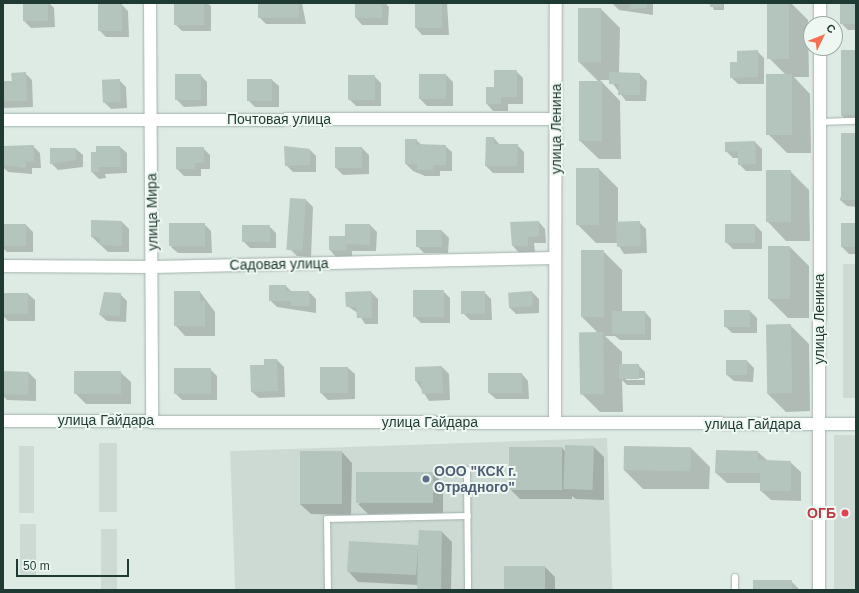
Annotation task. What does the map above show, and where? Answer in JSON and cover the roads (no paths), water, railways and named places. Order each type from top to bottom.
[{"type":"street","name":"улица Мира","points":[[150,3],[152,420]]},
{"type":"street","name":"улица Ленина","points":[[555,423],[556,3]]},
{"type":"street","points":[[820,3],[820,16]]},
{"type":"street","name":"улица Ленина","points":[[819,590],[818,424],[820,56]]},
{"type":"street","name":"Почтовая улица","points":[[3,120],[556,119]]},
{"type":"street","name":"Садовая улица","points":[[3,266],[152,268],[555,258]]},
{"type":"street","name":"улица Гайдара","points":[[3,421],[152,420],[856,424]]},
{"type":"lane","points":[[820,122],[856,121]]},
{"type":"lane","points":[[467,470],[468,590]]},
{"type":"lane","points":[[328,590],[327,519],[468,516]]},
{"type":"lane","points":[[735,578],[735,590]]},
{"type":"place","name":"ООО \"КСК г. Отрадного\"","points":[[426,479]]},
{"type":"place","name":"ОГБ","points":[[845,513]]}]
